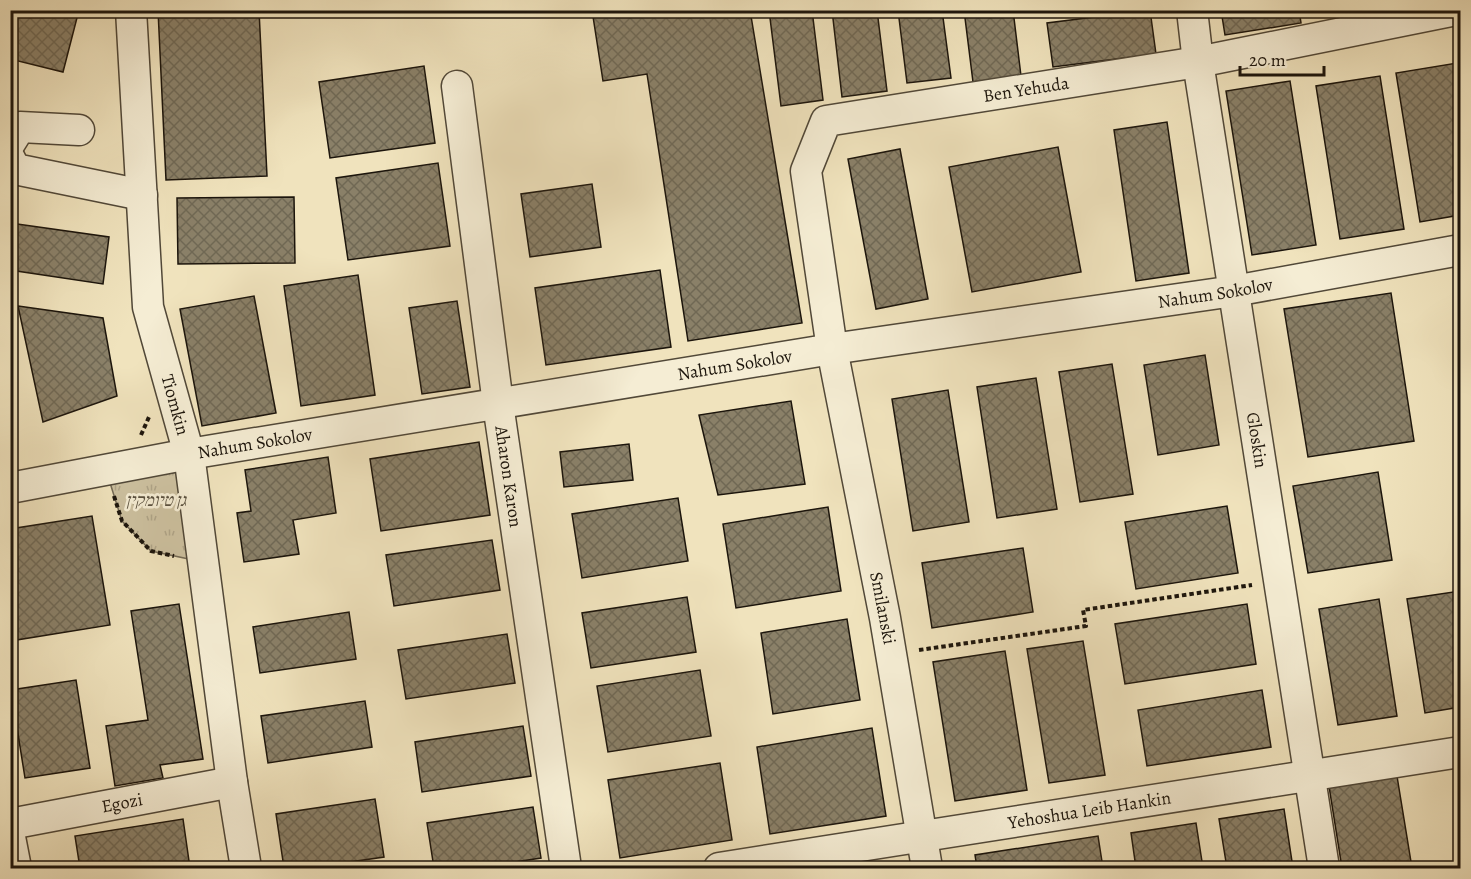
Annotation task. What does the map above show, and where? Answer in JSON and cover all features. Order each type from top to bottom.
[{"type":"street","name":"Tiomkin","points":[[131,10],[148,307],[189,454],[232,782],[246,868]]},
{"type":"street","name":"Gloskin","points":[[1192,10],[1198,62],[1324,868]]},
{"type":"street","name":"Ben Yehuda","points":[[832,349],[806,171],[826,121],[1198,62],[1456,10]]},
{"type":"street","name":"Aharon Karon","points":[[457,86],[498,404],[566,868]]},
{"type":"street","points":[[10,142],[20,127],[79,130]]},
{"type":"street","points":[[10,159],[15,169],[142,195]]},
{"type":"street","name":"Nahum Sokolov","points":[[10,488],[189,454],[832,349],[1234,291],[1461,250]]},
{"type":"street","name":"Smilanski","points":[[832,349],[892,654],[927,868]]},
{"type":"street","name":"Yehoshua Leib Hankin","points":[[719,868],[1461,752]]},
{"type":"street","name":"Egozi","points":[[10,824],[232,782]]},
{"type":"street","points":[[10,837],[16,868]]},
{"type":"path","points":[[167,378],[116,468],[122,521],[151,551],[203,562]]},
{"type":"path","points":[[892,654],[1086,626],[1083,610],[1279,581]]},
{"type":"green space","name":"גן טיומקין","points":[[189,454],[203,562],[151,551],[122,521],[106,470]]},
{"type":"building","points":[[10,10],[79,10],[63,72],[10,59]]},
{"type":"building","points":[[158,10],[259,10],[267,176],[166,180]]},
{"type":"building","points":[[592,10],[750,10],[802,323],[688,341],[647,74],[603,81]]},
{"type":"building","points":[[769,10],[812,10],[823,100],[781,106]]},
{"type":"building","points":[[832,10],[877,10],[887,91],[842,97]]},
{"type":"building","points":[[898,10],[942,10],[951,78],[907,83]]},
{"type":"building","points":[[964,10],[1013,10],[1021,76],[973,82]]},
{"type":"building","points":[[1150,10],[1156,54],[1053,67],[1047,23]]},
{"type":"building","points":[[1221,10],[1299,10],[1301,23],[1225,35]]},
{"type":"building","points":[[1457,63],[1460,82],[1460,215],[1420,222],[1396,73]]},
{"type":"building","points":[[424,66],[435,143],[330,158],[319,82]]},
{"type":"building","points":[[1380,76],[1404,229],[1340,239],[1316,86]]},
{"type":"building","points":[[1290,81],[1316,245],[1252,255],[1226,91]]},
{"type":"building","points":[[1167,122],[1189,273],[1136,281],[1114,130]]},
{"type":"building","points":[[1058,147],[1081,272],[972,292],[949,167]]},
{"type":"building","points":[[900,149],[928,299],[876,309],[848,159]]},
{"type":"building","points":[[438,163],[450,246],[348,260],[336,178]]},
{"type":"building","points":[[592,184],[601,247],[530,257],[521,194]]},
{"type":"building","points":[[294,197],[295,263],[178,264],[177,198]]},
{"type":"building","points":[[10,223],[109,237],[103,284],[10,270]]},
{"type":"building","points":[[660,270],[671,347],[546,365],[535,288]]},
{"type":"building","points":[[358,275],[375,395],[301,406],[284,286]]},
{"type":"building","points":[[1391,293],[1414,441],[1308,457],[1284,309]]},
{"type":"building","points":[[254,296],[276,413],[202,426],[180,309]]},
{"type":"building","points":[[457,301],[470,387],[422,394],[409,308]]},
{"type":"building","points":[[18,306],[103,318],[117,396],[43,422]]},
{"type":"building","points":[[1205,355],[1219,445],[1158,455],[1144,365]]},
{"type":"building","points":[[1112,364],[1133,494],[1080,502],[1059,372]]},
{"type":"building","points":[[1036,378],[1057,509],[997,518],[977,387]]},
{"type":"building","points":[[948,390],[969,522],[913,531],[892,399]]},
{"type":"building","points":[[791,401],[805,484],[718,495],[699,415]]},
{"type":"building","points":[[479,442],[490,515],[381,531],[370,459]]},
{"type":"building","points":[[629,444],[633,480],[564,487],[560,452]]},
{"type":"building","points":[[328,457],[336,513],[293,520],[299,554],[244,562],[237,513],[251,511],[245,470]]},
{"type":"building","points":[[1378,472],[1392,560],[1308,573],[1293,486]]},
{"type":"building","points":[[678,498],[688,561],[582,578],[572,514]]},
{"type":"building","points":[[1227,506],[1238,573],[1136,589],[1125,522]]},
{"type":"building","points":[[828,507],[841,591],[736,608],[723,524]]},
{"type":"building","points":[[92,516],[110,625],[10,641],[10,529]]},
{"type":"building","points":[[492,540],[500,590],[394,606],[386,555]]},
{"type":"building","points":[[1023,548],[1033,612],[932,628],[922,563]]},
{"type":"building","points":[[1460,591],[1460,707],[1425,713],[1407,599]]},
{"type":"building","points":[[687,597],[696,652],[591,668],[582,613]]},
{"type":"building","points":[[1379,599],[1397,716],[1338,725],[1319,609]]},
{"type":"building","points":[[179,604],[203,759],[160,765],[163,778],[115,786],[106,726],[148,720],[131,611]]},
{"type":"building","points":[[1247,604],[1256,664],[1125,684],[1115,624]]},
{"type":"building","points":[[349,612],[356,659],[260,673],[253,627]]},
{"type":"building","points":[[847,619],[860,700],[773,714],[761,633]]},
{"type":"building","points":[[507,634],[515,683],[406,699],[398,650]]},
{"type":"building","points":[[1083,641],[1105,775],[1049,783],[1027,649]]},
{"type":"building","points":[[1005,651],[1027,790],[955,801],[933,662]]},
{"type":"building","points":[[700,670],[711,736],[608,752],[597,686]]},
{"type":"building","points":[[76,680],[90,768],[25,778],[11,690]]},
{"type":"building","points":[[1262,690],[1271,747],[1147,766],[1138,710]]},
{"type":"building","points":[[365,701],[372,747],[268,763],[261,716]]},
{"type":"building","points":[[523,726],[531,776],[422,792],[415,742]]},
{"type":"building","points":[[872,728],[886,816],[770,834],[757,747]]},
{"type":"building","points":[[720,763],[732,840],[620,858],[608,780]]},
{"type":"building","points":[[1396,770],[1412,868],[1342,868],[1328,780]]},
{"type":"building","points":[[375,799],[384,857],[308,868],[284,868],[276,814]]},
{"type":"building","points":[[533,807],[541,858],[474,868],[434,868],[427,823]]},
{"type":"building","points":[[1284,809],[1293,868],[1227,868],[1219,819]]},
{"type":"building","points":[[183,819],[190,868],[80,868],[75,836]]},
{"type":"building","points":[[1196,823],[1203,868],[1136,868],[1131,833]]},
{"type":"building","points":[[1098,836],[1103,868],[977,868],[975,855]]}]
